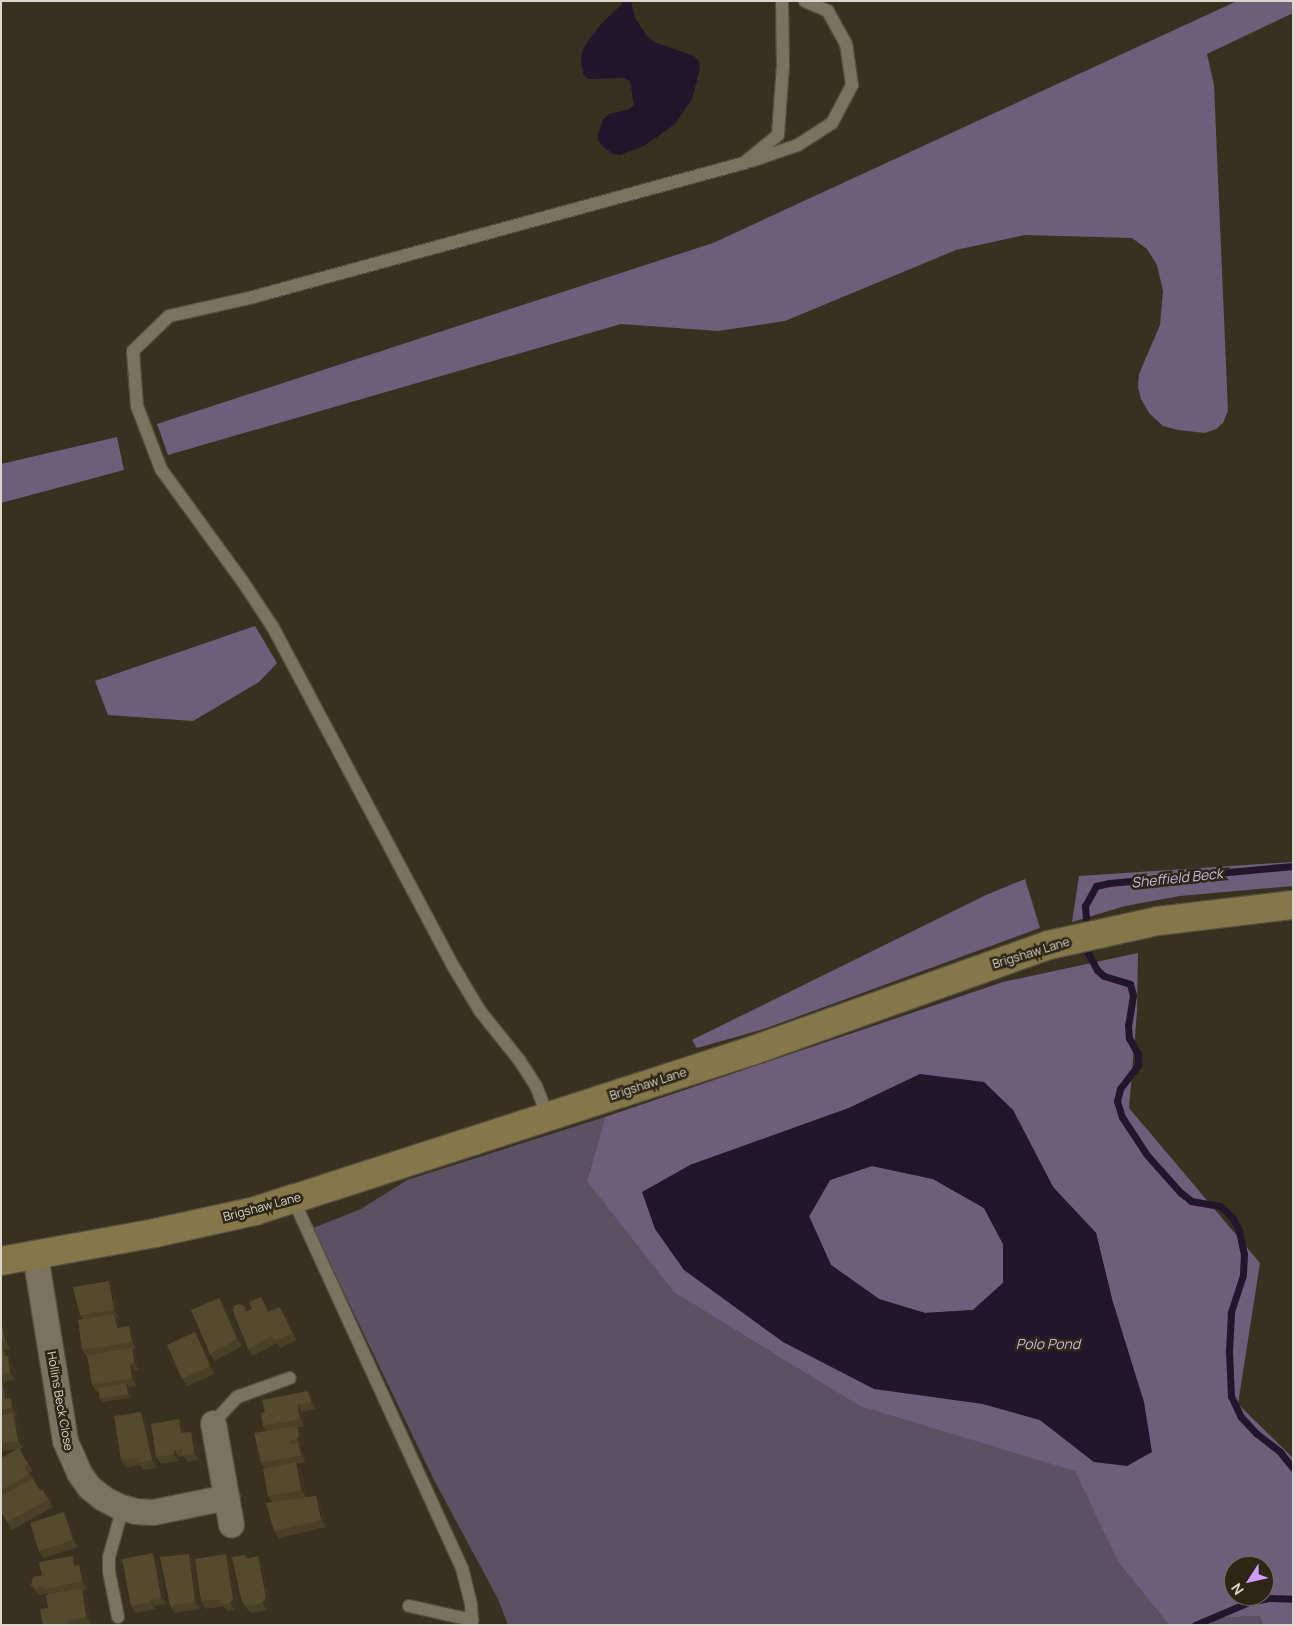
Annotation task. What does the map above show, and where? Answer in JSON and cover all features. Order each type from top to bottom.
[{"type":"street","name":"Brigshaw Lane","points":[[1,1261],[156,1233],[255,1211],[845,1019],[1049,945],[1158,921],[1293,905]]},
{"type":"street","name":"Hollins Beck Close","points":[[35,1255],[65,1441],[70,1458],[90,1487],[103,1498],[123,1508],[153,1512],[226,1497]]},
{"type":"street","points":[[213,1423],[231,1524]]},
{"type":"lane","points":[[744,163],[778,135],[783,66],[782,2],[792,1]]},
{"type":"lane","points":[[548,1117],[532,1080],[480,1011],[453,966],[272,626],[243,582],[161,469],[137,406],[133,351],[169,316],[253,297],[744,163],[798,145],[832,123],[852,85],[846,44],[828,11],[805,1]]},
{"type":"lane","points":[[293,1199],[462,1568],[468,1586],[472,1623],[409,1606]]},
{"type":"lane","points":[[213,1423],[236,1397],[290,1378]]},
{"type":"lane","points":[[118,1617],[109,1572],[109,1557],[123,1508]]},
{"type":"shaded area","points":[[1237,1],[1293,1],[1293,13],[1207,54],[1214,85],[1228,411],[1223,423],[1216,429],[1205,433],[1163,426],[1149,413],[1141,399],[1138,387],[1139,374],[1160,325],[1163,291],[1157,265],[1147,249],[1132,238],[1025,235],[956,250],[785,321],[718,331],[621,324],[168,455],[157,424],[713,243]]},
{"type":"shaded area","points":[[117,437],[124,470],[1,503],[1,464]]},
{"type":"shaded area","points":[[255,626],[277,663],[259,682],[193,721],[108,715],[95,681]]},
{"type":"shaded area","points":[[1293,862],[1293,886],[1180,896],[1125,906],[1072,922],[1079,876]]},
{"type":"shaded area","points":[[1025,879],[1040,928],[764,1029],[697,1048],[692,1040],[986,895]]},
{"type":"shaded area","points":[[1138,953],[1137,1012],[1129,1108],[1260,1263],[1238,1404],[1293,1458],[1293,1625],[1262,1625],[1260,1616],[1214,1618],[1211,1625],[1169,1625],[1118,1562],[1075,1471],[860,1406],[674,1292],[587,1181],[605,1117],[1003,982]],"holes":[[[920,1074],[1013,1110],[1053,1187],[1096,1233],[1112,1299],[1094,1462],[1040,1420],[983,1404],[690,1165],[849,1108]]]},
{"type":"shaded area","points":[[605,1117],[587,1181],[1076,1471],[1118,1562],[1169,1625],[508,1625],[498,1599],[433,1478],[313,1228],[361,1209],[407,1180]]},
{"type":"shaded area","points":[[872,1166],[933,1179],[984,1208],[1003,1244],[1003,1283],[973,1310],[925,1313],[879,1299],[831,1265],[809,1217],[830,1180]]},
{"type":"shaded area","points":[[1260,1616],[1262,1625],[1211,1625],[1214,1618]]},
{"type":"water","points":[[622,1],[631,1],[635,18],[647,36],[654,42],[694,56],[699,61],[700,69],[692,99],[675,124],[644,146],[620,155],[613,154],[602,146],[598,140],[598,133],[603,120],[609,114],[629,109],[634,105],[630,81],[623,78],[588,79],[583,74],[581,60],[583,49],[588,41],[601,24],[622,4]]},
{"type":"water","name":"Polo Pond","points":[[920,1074],[984,1082],[1013,1110],[1053,1187],[1096,1233],[1112,1299],[1144,1402],[1152,1452],[1127,1466],[1094,1462],[1040,1420],[983,1404],[874,1389],[783,1342],[684,1270],[655,1229],[642,1192],[690,1165],[849,1108]],"holes":[[[872,1166],[933,1179],[984,1208],[1003,1244],[1003,1283],[973,1310],[925,1313],[879,1299],[831,1265],[809,1216],[830,1180]]]},
{"type":"building","points":[[109,1281],[114,1310],[80,1315],[73,1287]]},
{"type":"building","points":[[261,1297],[268,1312],[280,1307],[292,1333],[275,1340],[272,1336],[248,1349],[233,1311],[234,1306],[239,1304],[244,1306],[246,1312],[252,1309],[249,1302]]},
{"type":"building","points":[[219,1298],[237,1339],[210,1354],[191,1310]]},
{"type":"building","points":[[114,1314],[117,1328],[129,1326],[132,1342],[82,1350],[78,1320]]},
{"type":"building","points":[[1,1322],[5,1341],[1,1342]]},
{"type":"building","points":[[195,1332],[210,1366],[182,1379],[167,1345]]},
{"type":"building","points":[[3,1347],[5,1357],[8,1356],[10,1373],[1,1374],[1,1348]]},
{"type":"building","points":[[132,1348],[134,1363],[130,1363],[132,1378],[92,1385],[87,1355]]},
{"type":"building","points":[[1,1380],[5,1399],[11,1398],[12,1408],[1,1410]]},
{"type":"building","points":[[126,1383],[128,1394],[100,1399],[98,1388]]},
{"type":"building","points":[[308,1391],[311,1402],[297,1405],[300,1419],[263,1426],[261,1413],[265,1412],[262,1400]]},
{"type":"building","points":[[141,1412],[152,1460],[138,1463],[137,1458],[121,1460],[114,1416]]},
{"type":"building","points":[[13,1413],[18,1441],[1,1443],[1,1415]]},
{"type":"building","points":[[179,1419],[181,1433],[191,1432],[194,1453],[183,1455],[182,1449],[174,1450],[174,1454],[156,1457],[151,1424]]},
{"type":"building","points":[[294,1426],[298,1429],[299,1435],[297,1439],[290,1440],[291,1445],[298,1443],[301,1455],[261,1463],[254,1433]]},
{"type":"building","points":[[19,1448],[28,1464],[24,1466],[29,1475],[1,1490],[1,1458]]},
{"type":"building","points":[[296,1462],[301,1490],[268,1496],[263,1469]]},
{"type":"building","points":[[33,1479],[40,1491],[43,1490],[48,1500],[7,1522],[1,1512],[1,1496]]},
{"type":"building","points":[[316,1496],[321,1520],[274,1531],[266,1503]]},
{"type":"building","points":[[64,1512],[73,1540],[39,1551],[30,1523]]},
{"type":"building","points":[[153,1553],[161,1597],[150,1599],[151,1602],[131,1606],[122,1559]]},
{"type":"building","points":[[189,1554],[195,1602],[170,1606],[160,1557]]},
{"type":"building","points":[[226,1554],[233,1599],[230,1603],[222,1604],[218,1599],[201,1601],[195,1559]]},
{"type":"building","points":[[245,1555],[246,1559],[258,1556],[266,1598],[262,1603],[247,1606],[242,1602],[232,1557]]},
{"type":"building","points":[[73,1556],[74,1566],[79,1565],[82,1581],[44,1589],[44,1586],[35,1588],[31,1585],[33,1577],[42,1575],[39,1562]]},
{"type":"building","points":[[82,1588],[86,1617],[68,1621],[69,1625],[43,1625],[40,1609],[48,1608],[46,1595]]},
{"type":"waterway","name":"Sheffield Beck","points":[[1086,918],[1085,906],[1096,886],[1109,883],[1293,866]]},
{"type":"waterway","name":"Sheffield Beck","points":[[1087,951],[1097,970],[1104,976],[1130,984],[1133,995],[1128,1025],[1129,1038],[1138,1054],[1138,1065],[1120,1089],[1117,1101],[1122,1117],[1147,1155],[1180,1192],[1191,1201],[1220,1206],[1232,1217],[1239,1231],[1244,1254],[1243,1275],[1231,1313],[1229,1351],[1231,1396],[1241,1417],[1256,1433],[1280,1452],[1293,1468]]},
{"type":"waterway","points":[[1195,1625],[1249,1602],[1269,1598],[1293,1599]]}]
